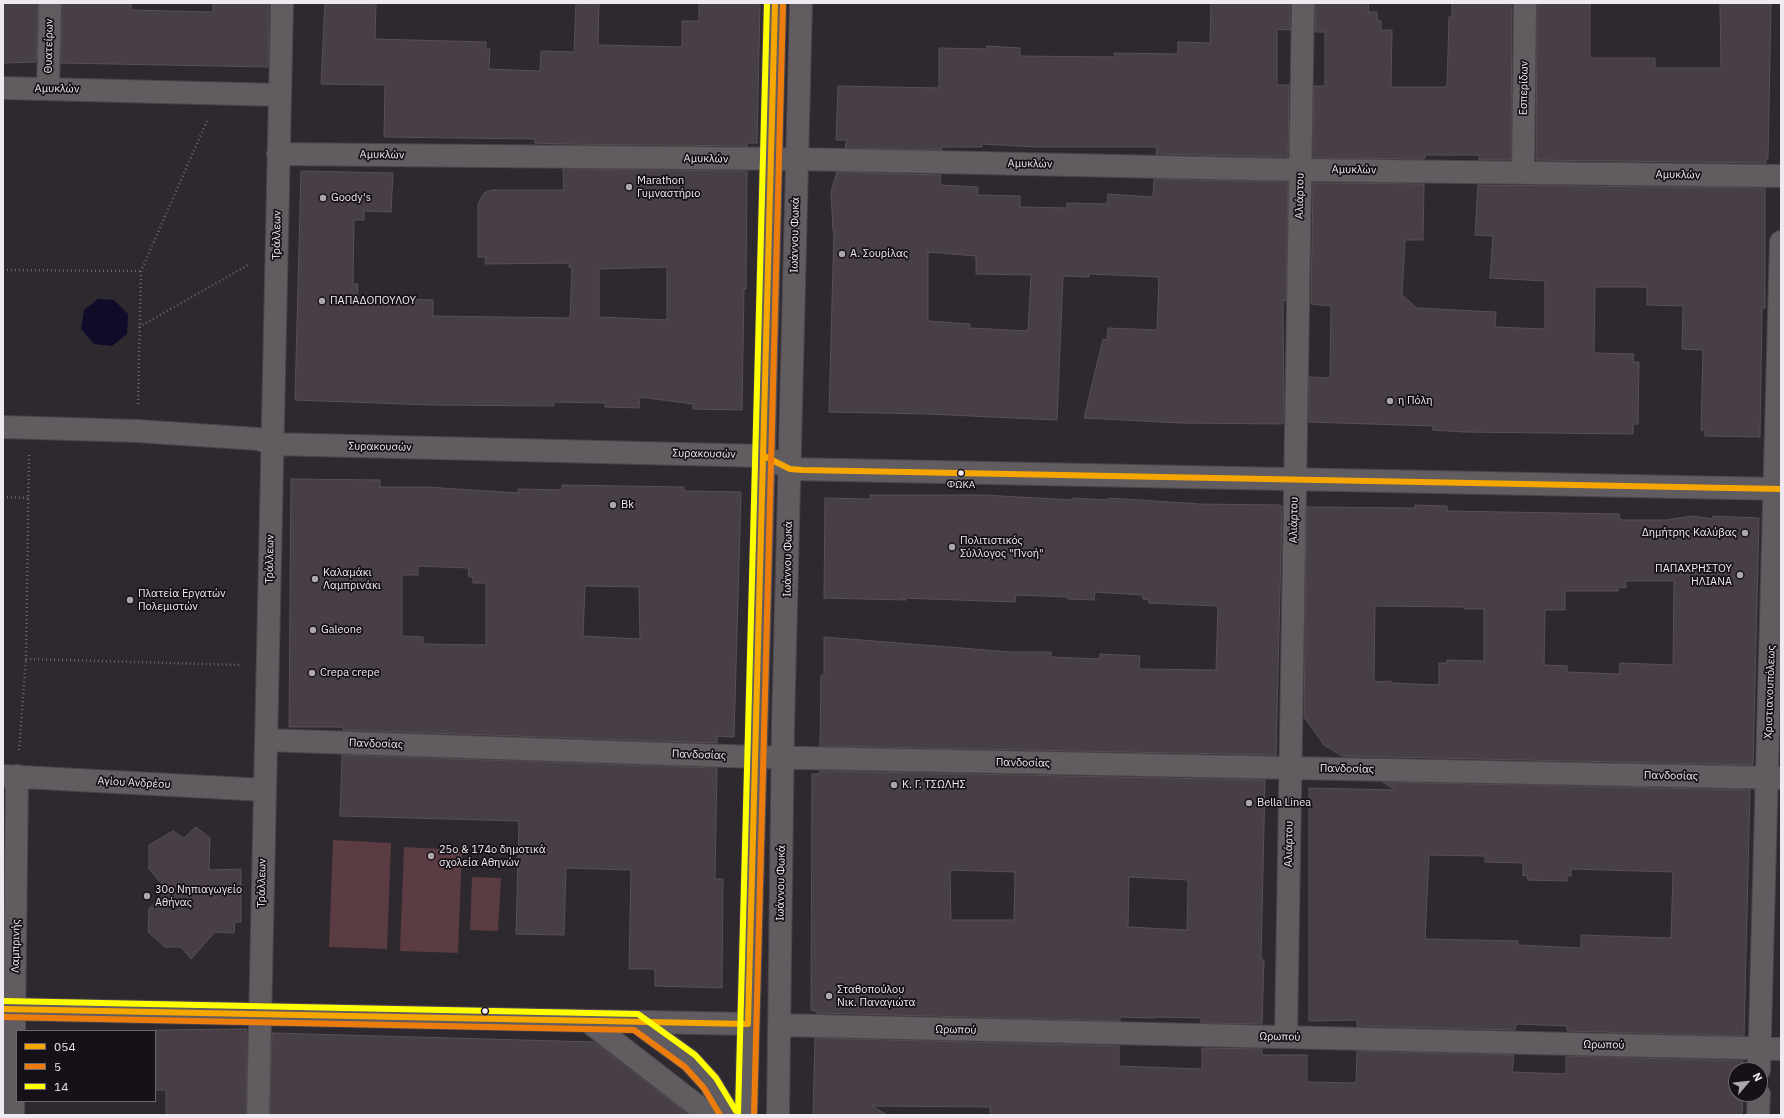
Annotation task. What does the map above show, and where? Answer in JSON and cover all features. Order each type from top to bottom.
[{"type":"street","name":"Θυατείρων","points":[[48,89],[50,3]]},
{"type":"street","name":"Τράλλεων","points":[[258,1115],[282,3]]},
{"type":"street","points":[[746,1115],[764,456],[774,3]]},
{"type":"street","name":"Ιωάννου Φωκά","points":[[778,1115],[783,758],[801,3]]},
{"type":"street","name":"Αλιάρτου","points":[[1286,1037],[1303,3]]},
{"type":"street","name":"Εσπερίδων","points":[[1522,173],[1525,3]]},
{"type":"street","name":"Αμυκλών","points":[[3,88],[280,95]]},
{"type":"street","name":"Αμυκλών","points":[[278,154],[771,160],[797,159],[1300,170],[1781,176]]},
{"type":"street","name":"Χριστιανουπόλεως","points":[[1767,1056],[1774,778],[1781,242]]},
{"type":"street","name":"Συρακουσών","points":[[3,427],[138,431],[258,439],[272,444],[764,456],[790,469],[1778,489]]},
{"type":"street","name":"Πανδοσίας","points":[[266,740],[756,758],[1774,778]]},
{"type":"street","name":"Αγίου Ανδρέου","points":[[10,776],[265,790]]},
{"type":"street","name":"Λαμπρινής","points":[[10,776],[9,1009],[13,1115]]},
{"type":"street","points":[[9,1009],[589,1022],[748,1024]]},
{"type":"street","points":[[589,1022],[709,1115]]},
{"type":"street","points":[[637,1022],[690,1062],[710,1083],[729,1115]]},
{"type":"street","name":"Ωρωπού","points":[[779,1025],[1286,1037],[1767,1056]]},
{"type":"street","points":[[1758,1115],[1759,1102]]},
{"type":"path","points":[[138,431],[141,271],[219,93]]},
{"type":"path","points":[[139,327],[276,250]]},
{"type":"path","points":[[3,270],[141,271]]},
{"type":"path","points":[[10,776],[26,659],[29,456]]},
{"type":"path","points":[[3,497],[29,498]]},
{"type":"path","points":[[26,659],[267,666]]},
{"type":"shaded area","points":[[98,299],[114,300],[128,314],[127,334],[112,346],[94,344],[81,329],[84,310]]},
{"type":"shaded area","points":[[333,840],[391,843],[387,949],[329,947]]},
{"type":"shaded area","points":[[404,847],[462,850],[458,953],[400,951]]},
{"type":"shaded area","points":[[472,877],[501,878],[498,931],[470,930]]},
{"type":"building","points":[[3,3],[38,3],[36,62],[3,63]]},
{"type":"building","points":[[62,3],[131,3],[131,10],[213,12],[213,3],[269,3],[268,67],[61,63]]},
{"type":"building","points":[[325,3],[376,3],[375,39],[486,42],[486,49],[490,49],[489,69],[540,71],[541,51],[574,52],[576,3],[599,3],[598,45],[682,47],[682,21],[699,21],[699,3],[760,3],[757,143],[747,143],[747,146],[562,144],[535,143],[535,139],[384,137],[385,85],[321,84]]},
{"type":"building","points":[[1211,3],[1290,3],[1290,30],[1277,29],[1277,85],[1289,85],[1288,157],[1156,154],[1157,147],[1036,147],[982,144],[982,147],[942,147],[941,150],[845,148],[847,140],[836,140],[838,86],[939,88],[939,48],[986,49],[987,46],[1020,48],[1020,56],[1115,57],[1114,53],[1178,54],[1178,42],[1210,43]]},
{"type":"building","points":[[1315,3],[1369,3],[1368,12],[1377,12],[1377,20],[1381,21],[1381,30],[1392,30],[1391,87],[1447,87],[1449,17],[1452,17],[1452,3],[1512,3],[1511,160],[1479,160],[1479,155],[1425,155],[1424,159],[1313,158],[1314,86],[1325,86],[1325,32],[1315,32]]},
{"type":"building","points":[[1537,3],[1590,3],[1590,58],[1655,58],[1655,68],[1721,68],[1720,3],[1771,3],[1768,159],[1766,159],[1766,163],[1536,160]]},
{"type":"building","points":[[563,169],[747,171],[746,289],[744,289],[742,410],[693,409],[693,404],[640,397],[639,408],[605,407],[605,403],[554,402],[554,406],[431,405],[295,400],[301,171],[393,173],[391,212],[364,211],[364,220],[354,220],[353,284],[358,284],[357,298],[433,300],[433,316],[570,318],[572,267],[569,267],[569,263],[485,264],[486,257],[478,257],[478,204],[484,193],[492,190],[564,190]],"holes":[[[667,267],[667,320],[599,317],[599,269]]]},
{"type":"building","points":[[837,172],[941,175],[940,185],[978,187],[977,195],[1020,196],[1020,207],[1067,208],[1067,203],[1107,204],[1108,194],[1153,197],[1154,179],[1288,182],[1286,301],[1283,300],[1284,422],[1282,424],[1180,423],[1084,418],[1103,339],[1107,340],[1108,328],[1157,330],[1159,277],[1089,274],[1089,277],[1063,276],[1057,420],[928,414],[829,412],[834,231],[831,191]],"holes":[[[928,252],[976,256],[976,274],[1031,275],[1028,331],[970,328],[970,324],[928,321]]]},
{"type":"building","points":[[1313,183],[1424,184],[1423,240],[1405,240],[1402,295],[1417,308],[1496,312],[1495,327],[1545,329],[1545,281],[1490,278],[1493,236],[1475,235],[1478,185],[1765,188],[1765,308],[1762,308],[1760,437],[1705,436],[1705,430],[1701,430],[1703,350],[1682,349],[1683,306],[1647,305],[1647,287],[1595,287],[1594,353],[1634,354],[1633,362],[1639,362],[1638,424],[1633,424],[1633,434],[1464,432],[1433,430],[1433,426],[1309,422],[1309,377],[1330,378],[1331,306],[1311,304]]},
{"type":"building","points":[[291,479],[380,480],[380,487],[426,487],[519,493],[518,489],[562,490],[562,485],[684,487],[684,491],[741,492],[734,737],[717,736],[717,743],[343,730],[343,727],[289,727]],"holes":[[[418,566],[468,568],[469,577],[473,577],[473,583],[486,583],[486,645],[423,644],[423,637],[402,636],[402,575],[418,575]],[[585,586],[639,587],[640,639],[583,636]]]},
{"type":"building","points":[[870,495],[984,495],[1072,500],[1072,498],[1109,500],[1109,498],[1200,504],[1280,505],[1282,507],[1276,755],[820,746],[821,675],[824,675],[824,637],[1011,652],[1051,652],[1051,657],[1100,659],[1100,654],[1140,656],[1139,669],[1216,670],[1218,606],[1149,603],[1149,600],[1143,599],[1143,595],[1095,592],[1094,600],[1068,599],[1068,597],[1016,595],[1015,602],[902,598],[906,600],[824,598],[825,498],[870,499]]},
{"type":"building","points":[[1415,505],[1447,506],[1447,511],[1619,514],[1620,520],[1666,520],[1692,516],[1713,519],[1713,516],[1759,518],[1753,765],[1342,756],[1324,745],[1304,717],[1307,507],[1415,508]],"holes":[[[1626,581],[1674,581],[1673,665],[1620,663],[1619,674],[1567,672],[1567,666],[1544,665],[1545,610],[1565,610],[1565,591],[1618,591],[1618,587],[1626,588]],[[1375,606],[1464,607],[1464,609],[1484,609],[1484,661],[1447,660],[1447,663],[1439,663],[1439,685],[1391,683],[1391,681],[1374,682]]]},
{"type":"building","points":[[342,755],[717,768],[715,879],[723,879],[722,988],[655,986],[655,969],[629,969],[631,870],[566,868],[564,935],[516,934],[519,821],[340,816]]},
{"type":"building","points":[[820,771],[1265,780],[1261,960],[1264,960],[1262,1024],[1201,1023],[1201,1018],[1120,1017],[1120,1021],[816,1013],[816,1011],[811,1010],[812,774],[820,774]],"holes":[[[950,870],[1015,872],[1014,920],[951,920]],[[1129,877],[1188,880],[1187,930],[1128,927]]]},
{"type":"building","points":[[1383,782],[1750,790],[1744,1036],[1567,1031],[1567,1026],[1516,1024],[1515,1030],[1357,1026],[1357,1020],[1309,1021],[1309,788],[1395,790]],"holes":[[[1429,855],[1485,856],[1485,862],[1523,863],[1523,876],[1527,875],[1528,880],[1567,881],[1567,876],[1571,876],[1571,869],[1673,872],[1671,938],[1581,935],[1581,948],[1518,945],[1518,941],[1425,939]]]},
{"type":"building","points":[[196,827],[210,838],[209,870],[241,869],[241,922],[235,922],[234,933],[215,932],[191,959],[181,947],[165,947],[148,932],[149,909],[167,890],[149,869],[149,845],[173,831],[184,838]]},
{"type":"building","points":[[246,1029],[246,1115],[166,1115],[166,1090],[156,1090],[155,1030]]},
{"type":"building","points":[[272,1033],[594,1042],[689,1115],[270,1115]]},
{"type":"building","points":[[815,1038],[1119,1046],[1119,1066],[1202,1069],[1202,1048],[1262,1049],[1262,1055],[1307,1055],[1307,1082],[1356,1083],[1357,1051],[1514,1055],[1512,1072],[1566,1074],[1566,1056],[1743,1061],[1728,1062],[1728,1102],[1743,1102],[1742,1115],[990,1115],[990,1107],[872,1106],[887,1115],[813,1115]]},
{"type":"transit line","name":"14","points":[[738,1115],[767,3]]},
{"type":"transit line","name":"054","points":[[3,1009],[748,1024],[775,3]]},
{"type":"transit line","name":"5","points":[[754,1115],[783,3]]},
{"type":"transit line","name":"054","points":[[764,456],[790,469],[803,470],[1781,489]]},
{"type":"transit line","name":"14","points":[[3,1001],[638,1014],[695,1055],[716,1078],[736,1111]]},
{"type":"transit line","name":"5","points":[[3,1017],[634,1030],[685,1067],[704,1088],[720,1115]]},
{"type":"place","name":"Marathon Γυμναστήριο","points":[[629,187]]},
{"type":"place","name":"Goody's","points":[[323,198]]},
{"type":"place","name":"Α. Σουρίλας","points":[[842,254]]},
{"type":"place","name":"ΠΑΠΑΔΟΠΟΥΛΟΥ","points":[[322,301]]},
{"type":"place","name":"η Πόλη","points":[[1390,401]]},
{"type":"place","name":"ΦΩΚΑ","points":[[961,473]]},
{"type":"place","name":"Bk","points":[[613,505]]},
{"type":"place","name":"Δημήτρης Καλύβας","points":[[1745,533]]},
{"type":"place","name":"Πολιτιστικός Σύλλογος \"Πνοή\"","points":[[952,547]]},
{"type":"place","name":"ΠΑΠΑΧΡΗΣΤΟΥ ΗΛΙΑΝΑ","points":[[1740,575]]},
{"type":"place","name":"Καλαμάκι Λαμπρινάκι","points":[[315,579]]},
{"type":"place","name":"Πλατεία Εργατών Πολεμιστών","points":[[130,600]]},
{"type":"place","name":"Galeone","points":[[313,630]]},
{"type":"place","name":"Crepa crepe","points":[[312,673]]},
{"type":"place","name":"Κ. Γ. ΤΣΩΛΗΣ","points":[[894,785]]},
{"type":"place","name":"Bella Linea","points":[[1249,803]]},
{"type":"place","name":"25ο & 174ο δημοτικά σχολεία Αθηνών","points":[[431,856]]},
{"type":"place","name":"30ο Νηπιαγωγείο Αθήνας","points":[[147,896]]},
{"type":"place","name":"Σταθοπούλου Νικ. Παναγιώτα","points":[[829,996]]}]
